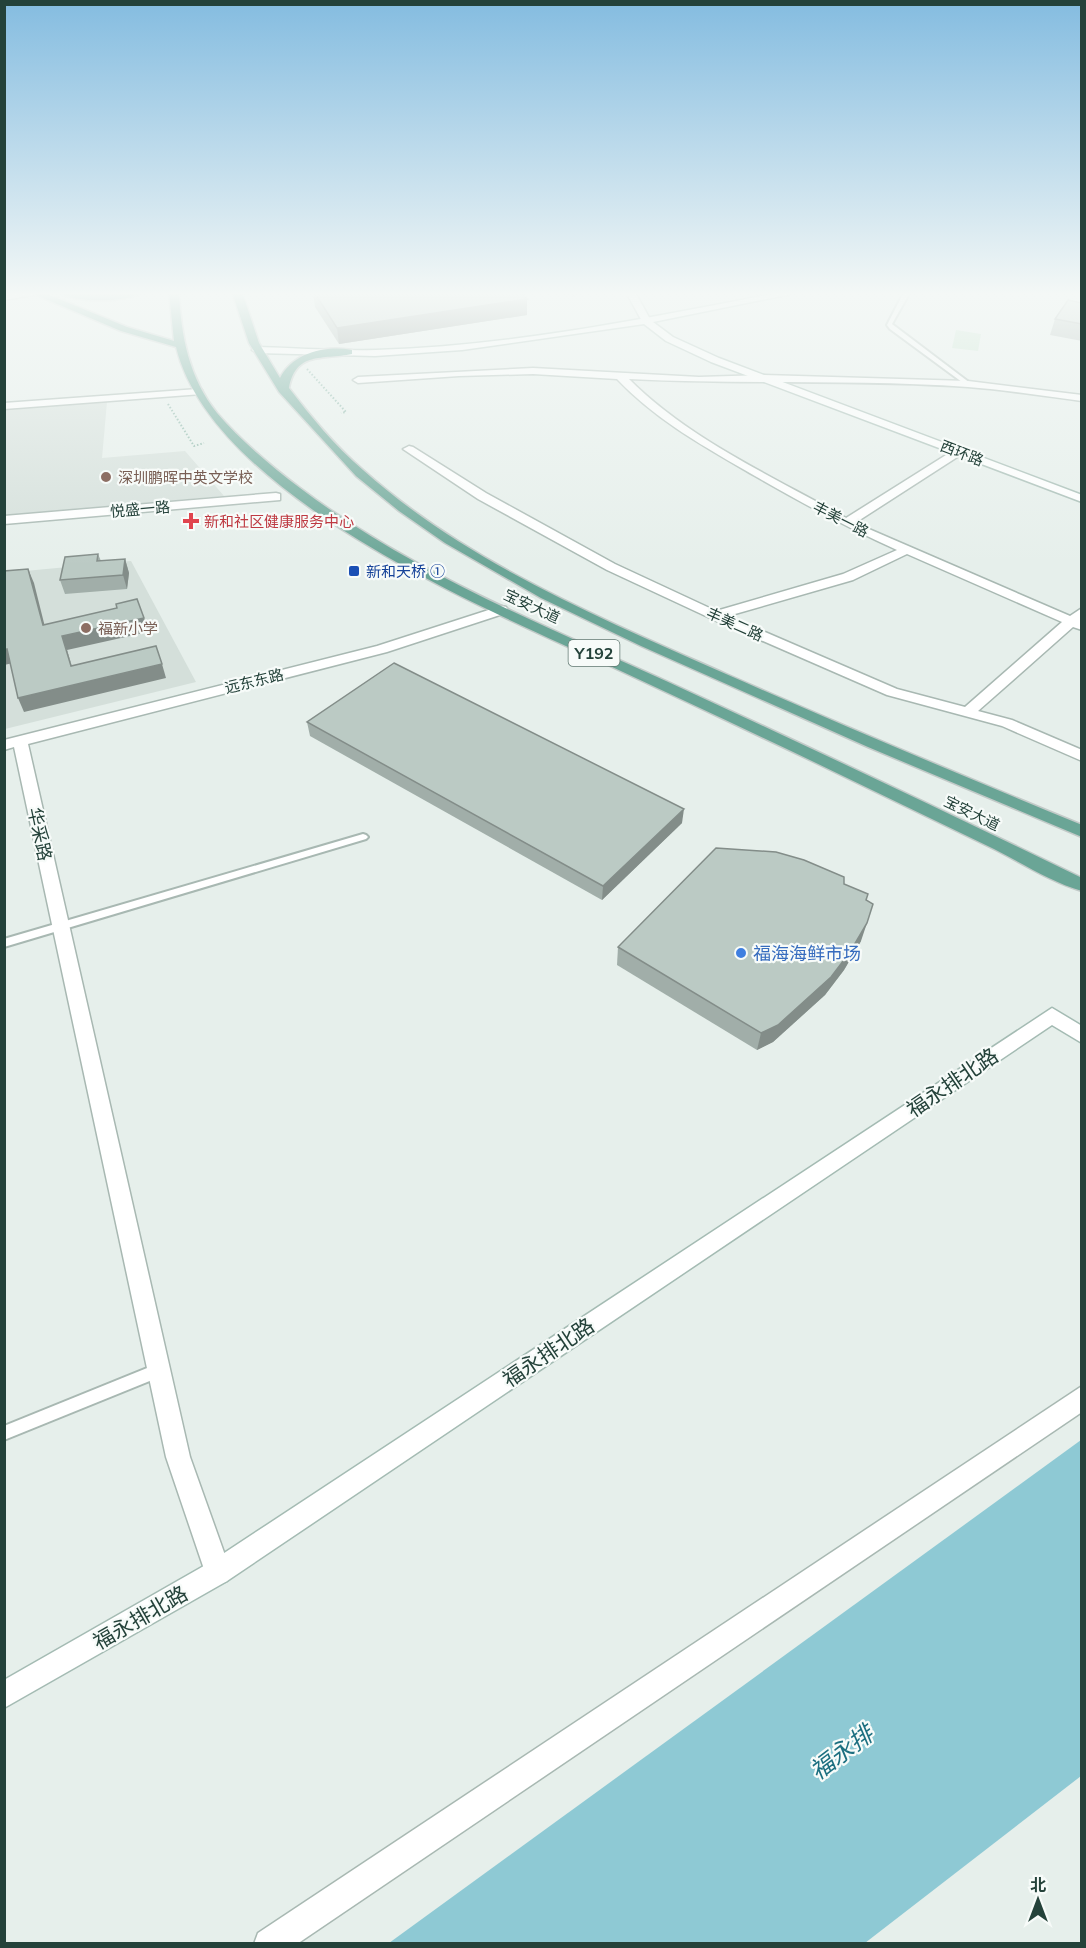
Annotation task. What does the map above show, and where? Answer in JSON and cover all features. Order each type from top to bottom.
[{"type":"main road","name":"宝安大道","points":[[193,383],[198,393],[226,430],[279,477],[387,551],[501,610],[869,781],[1082,885]]},
{"type":"main road","name":"宝安大道","points":[[278,383],[333,447],[391,499],[481,559],[546,597],[873,744],[1082,832]]},
{"type":"main road","points":[[283,390],[284,383]]},
{"type":"street","name":"丰美一路","points":[[627,383],[644,400],[681,429],[846,523],[1078,620]]},
{"type":"street","name":"西环路","points":[[777,383],[1082,499]]},
{"type":"street","points":[[931,383],[968,384],[1082,398]]},
{"type":"street","points":[[4,406],[198,393]]},
{"type":"street","name":"丰美二路","points":[[409,449],[482,496],[611,567],[715,615],[892,692],[1007,723],[1082,756]]},
{"type":"street","points":[[846,523],[958,452]]},
{"type":"street","name":"悦盛一路","points":[[4,520],[276,497]]},
{"type":"street","points":[[715,615],[848,577],[906,550]]},
{"type":"street","name":"远东东路","points":[[12,743],[382,649],[501,610]]},
{"type":"street","points":[[968,712],[1078,620]]},
{"type":"street","name":"华采路","points":[[12,743],[60,926],[157,1371],[178,1457],[218,1572]]},
{"type":"street","name":"福永排北路","points":[[4,1695],[218,1572],[1052,1015],[1082,1036]]},
{"type":"street","points":[[269,1944],[1082,1398]]},
{"type":"lane","points":[[4,943],[363,837]]},
{"type":"lane","points":[[4,1433],[157,1371]]},
{"type":"path","points":[[318,383],[342,412]]},
{"type":"path","points":[[168,404],[193,444],[204,443]]},
{"type":"shaded area","name":"深圳鹏晖中英文学校","points":[[107,402],[102,458],[185,451],[224,496],[5,515],[5,410]]},
{"type":"shaded area","name":"福新小学","points":[[131,561],[196,682],[5,729],[4,573]]},
{"type":"water","name":"福永排","points":[[1081,1440],[1081,1776],[865,1943],[389,1943]]},
{"type":"building","points":[[98,554],[97,561],[125,559],[123,575],[60,580],[65,557]]},
{"type":"building","points":[[28,569],[43,625],[117,608],[116,604],[137,599],[144,618],[62,636],[71,666],[156,646],[162,664],[18,698],[7,649],[4,650],[4,571]]},
{"type":"building","points":[[394,663],[684,809],[603,886],[307,722]]},
{"type":"building","name":"福海海鲜市场","points":[[716,848],[776,852],[804,860],[844,877],[844,884],[868,894],[866,900],[873,904],[867,923],[850,952],[831,977],[778,1025],[761,1033],[618,947]]},
{"type":"place","name":"深圳鹏晖中英文学校","points":[[106,477]]},
{"type":"place","name":"新和社区健康服务中心","points":[[191,521]]},
{"type":"place","name":"新和天桥 ①","points":[[354,571]]},
{"type":"place","name":"福新小学","points":[[86,628]]},
{"type":"place","name":"福海海鲜市场","points":[[741,953]]}]
